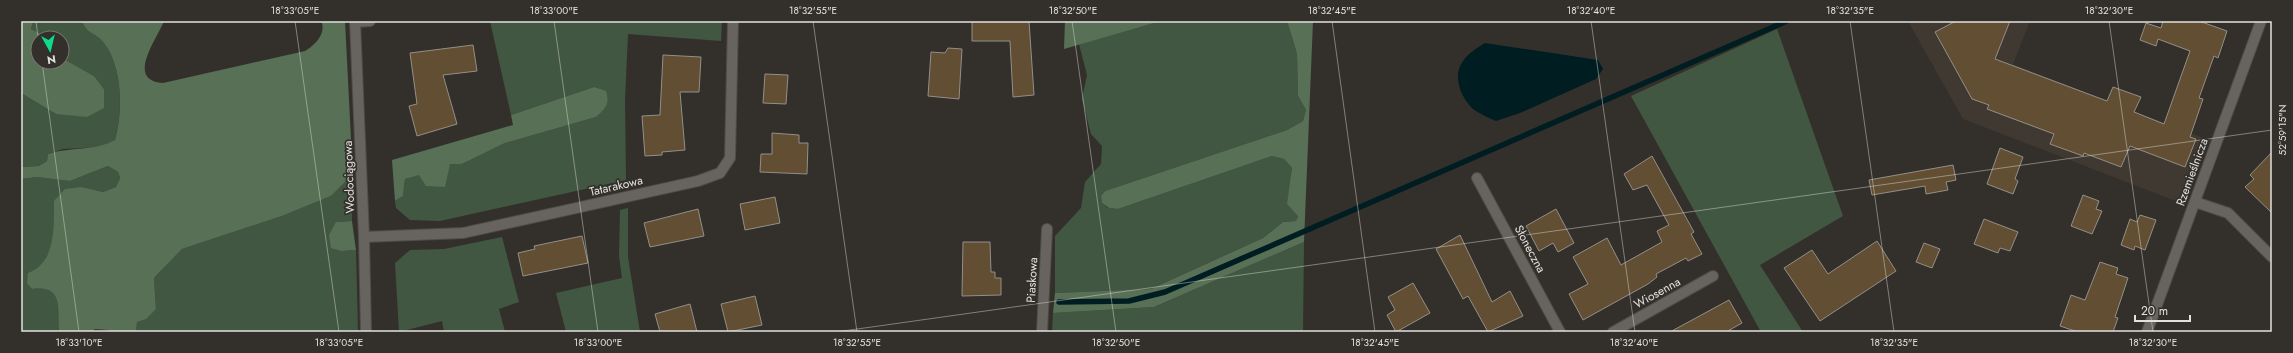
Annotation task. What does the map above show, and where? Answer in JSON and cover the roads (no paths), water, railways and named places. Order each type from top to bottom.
[{"type":"street","points":[[355,21],[370,21]]},
{"type":"street","name":"Wodociągowa","points":[[355,21],[364,237],[366,332]]},
{"type":"street","name":"Tatarakowa","points":[[364,237],[463,234],[698,181],[720,173],[730,158],[734,21]]},
{"type":"street","name":"Rzemieślnicza","points":[[2147,332],[2261,21]]},
{"type":"street","name":"Słoneczna","points":[[1477,178],[1560,332]]},
{"type":"street","points":[[2195,202],[2228,213],[2272,257]]},
{"type":"street","name":"Piaskowa","points":[[1042,332],[1047,229]]},
{"type":"street","name":"Wiosenna","points":[[1613,332],[1713,276]]},
{"type":"water","points":[[1485,43],[1598,60],[1603,69],[1596,79],[1520,113],[1496,121],[1472,108],[1463,96],[1459,85],[1459,70],[1462,64],[1471,53]]},
{"type":"waterway","points":[[1059,302],[1129,301],[1165,292],[1787,21]]}]
